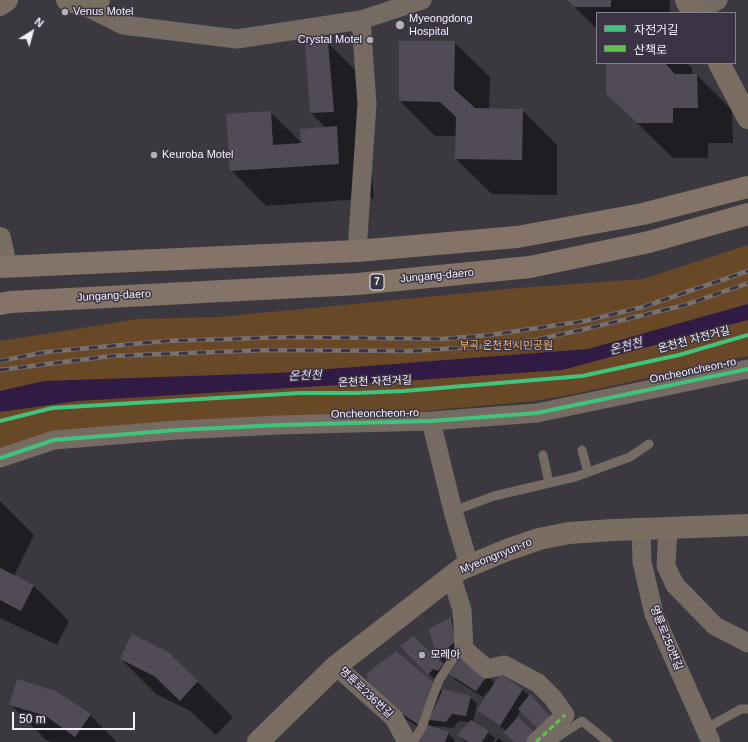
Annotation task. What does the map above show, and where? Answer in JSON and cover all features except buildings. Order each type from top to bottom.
[{"type":"main road","points":[[0,5],[7,0]]},
{"type":"main road","points":[[686,0],[693,12]]},
{"type":"main road","points":[[720,64],[748,118]]},
{"type":"main road","points":[[0,238],[3,266],[357,251],[518,237],[643,214],[748,187]]},
{"type":"main road","name":"Jungang-daero","points":[[0,304],[11,302],[358,284],[530,267],[649,242],[748,214]]},
{"type":"main road","name":"Myeongnyun-ro","points":[[258,742],[336,666],[460,570],[507,550],[553,536],[598,531],[748,525]]},
{"type":"street","points":[[83,2],[123,25],[237,39],[361,20],[422,0]]},
{"type":"street","points":[[696,12],[718,0]]},
{"type":"street","points":[[357,251],[367,104],[361,20]]},
{"type":"street","name":"Oncheoncheon-ro","points":[[0,458],[54,440],[176,430],[279,425],[431,421],[537,413],[748,369]]},
{"type":"street","points":[[431,421],[453,511],[460,570],[464,649],[487,669],[504,665],[538,683],[574,718],[536,742]]},
{"type":"street","points":[[668,528],[666,566],[675,585],[715,626],[748,643]]},
{"type":"street","name":"명륜로250번길","points":[[640,529],[642,562],[654,614],[708,736]]},
{"type":"street","name":"명륜로236번길","points":[[336,666],[394,718],[407,742]]},
{"type":"lane","points":[[453,511],[494,496],[588,472],[630,457],[650,444]]},
{"type":"lane","points":[[582,450],[588,472]]},
{"type":"lane","points":[[543,455],[549,483]]},
{"type":"lane","points":[[413,742],[422,727],[439,680],[455,656],[464,649]]},
{"type":"lane","points":[[708,736],[741,709],[748,709]]},
{"type":"lane","points":[[550,742],[574,718],[608,742]]},
{"type":"green space","name":"부곡 온천천시민공원","points":[[748,245],[748,356],[574,394],[534,401],[0,449],[0,341],[138,319],[219,317],[519,288],[643,279]]},
{"type":"water","name":"온천천","points":[[748,304],[748,320],[562,370],[78,401],[0,412],[0,391],[44,381],[277,373],[588,349]]},
{"type":"railway","points":[[0,361],[46,352],[165,341],[294,337],[441,339],[490,335],[585,321],[643,307],[748,271]]},
{"type":"railway","points":[[0,370],[111,356],[267,350],[414,351],[487,346],[535,340],[685,305],[748,283]]},
{"type":"marked path","points":[[536,742],[565,715]]},
{"type":"cycle path","name":"온천천 자전거길","points":[[0,421],[52,408],[300,393],[404,391],[582,376],[679,355],[748,335]]},
{"type":"cycle path","points":[[0,458],[54,440],[177,430],[279,425],[431,421],[537,413],[748,369]]},
{"type":"place","name":"Venus Motel","points":[[65,12]]},
{"type":"place","name":"Myeongdong Hospital","points":[[400,25]]},
{"type":"place","name":"Crystal Motel","points":[[370,40]]},
{"type":"place","name":"Keuroba Motel","points":[[154,155]]},
{"type":"place","name":"모레아","points":[[422,655]]}]
